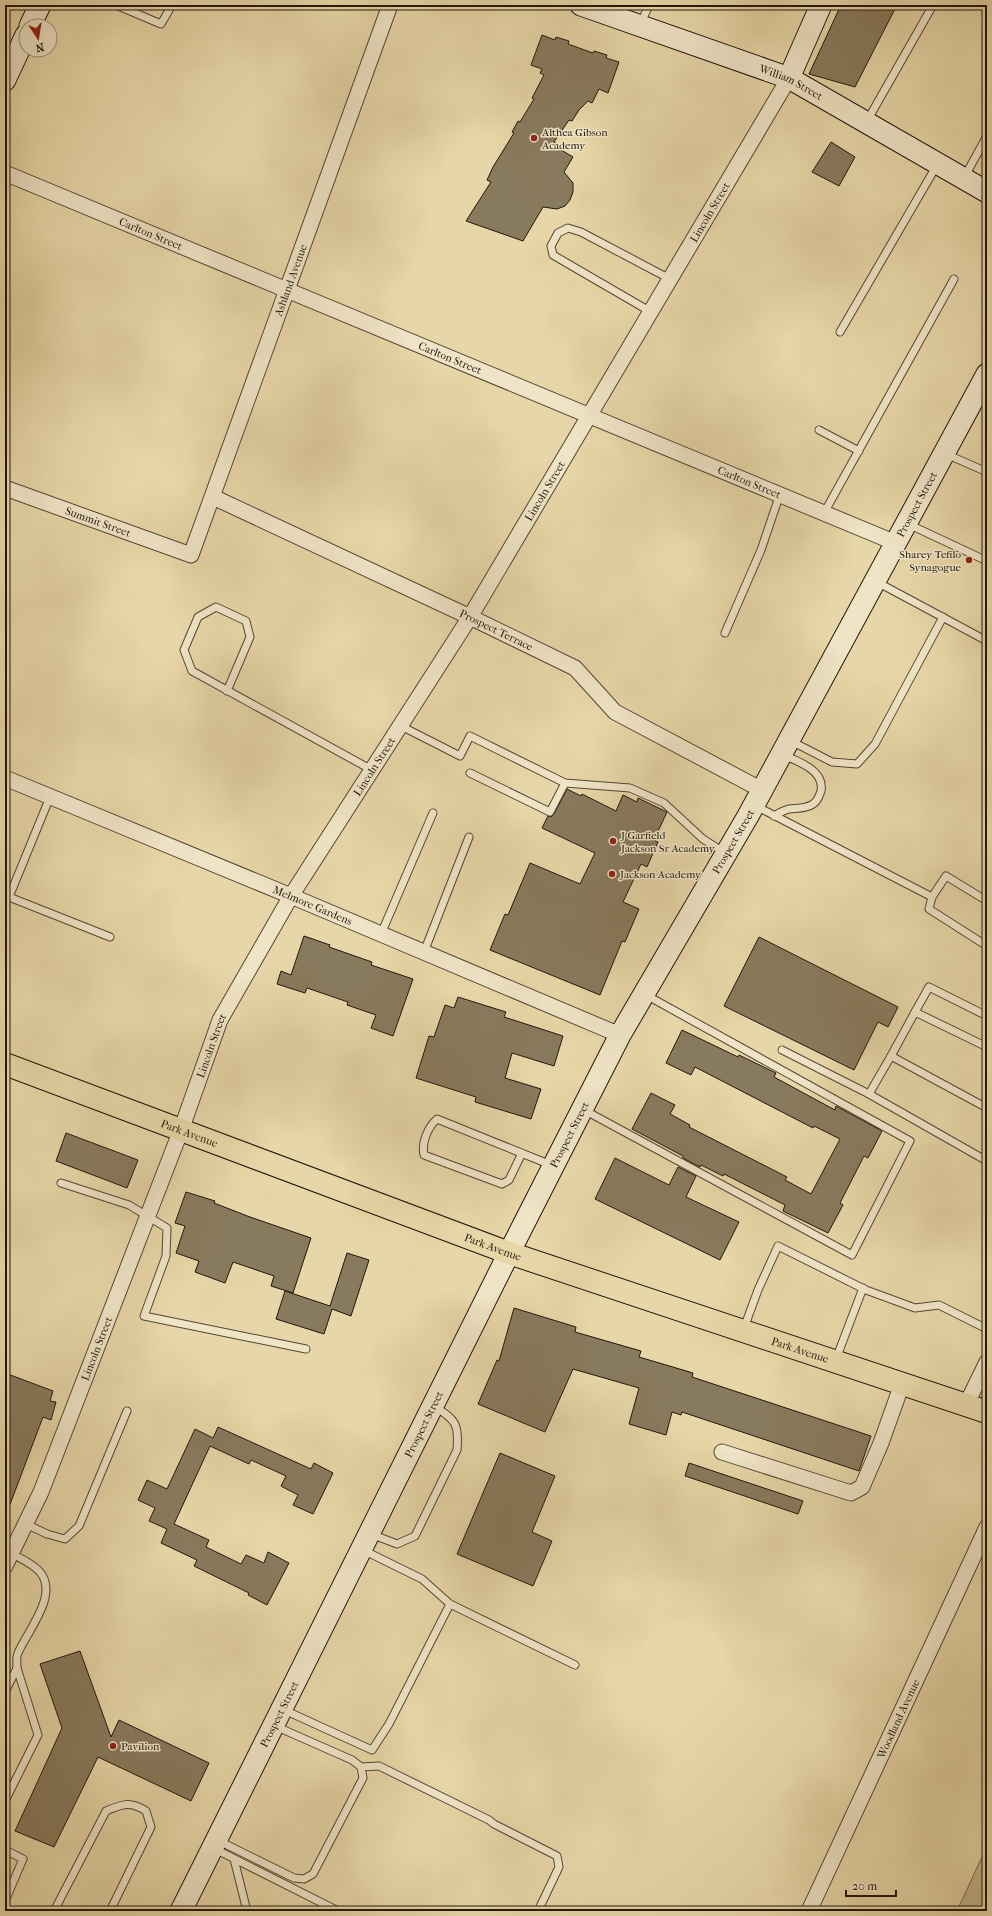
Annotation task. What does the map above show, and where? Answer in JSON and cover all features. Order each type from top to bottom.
[{"type":"main road","name":"Park Avenue","points":[[5,1064],[509,1253],[987,1412]]},
{"type":"street","points":[[34,18],[40,5]]},
{"type":"street","name":"Ashland Avenue","points":[[191,555],[390,5]]},
{"type":"street","name":"William Street","points":[[581,5],[789,78],[987,192]]},
{"type":"street","name":"Lincoln Street","points":[[8,1560],[44,1485],[181,1130],[220,1020],[291,896],[470,617],[651,312],[789,78],[821,5]]},
{"type":"street","points":[[5,80],[18,52]]},
{"type":"street","name":"Carlton Street","points":[[5,173],[896,543]]},
{"type":"street","name":"Prospect Street","points":[[181,1911],[432,1405],[620,1035],[758,798],[987,374]]},
{"type":"street","name":"Summit Street","points":[[5,488],[191,555]]},
{"type":"street","name":"Prospect Terrace","points":[[213,497],[470,617],[575,668],[615,712],[758,798]]},
{"type":"street","name":"Melmore Gardens","points":[[5,778],[291,896],[620,1035]]},
{"type":"street","points":[[966,1405],[987,1362]]},
{"type":"street","points":[[722,1452],[851,1493],[862,1487],[881,1443],[902,1384]]},
{"type":"street","name":"Woodland Avenue","points":[[809,1911],[987,1527]]},
{"type":"lane","points":[[116,5],[161,24],[172,5]]},
{"type":"lane","points":[[640,26],[649,5]]},
{"type":"lane","points":[[866,122],[933,5]]},
{"type":"lane","points":[[964,178],[987,136]]},
{"type":"lane","points":[[840,332],[938,163]]},
{"type":"lane","points":[[651,312],[553,254],[551,246],[558,233],[568,228],[581,232],[670,279]]},
{"type":"lane","points":[[824,513],[954,279]]},
{"type":"lane","points":[[819,430],[858,451]]},
{"type":"lane","points":[[944,453],[987,472]]},
{"type":"lane","points":[[724,633],[761,550],[780,494]]},
{"type":"lane","points":[[906,523],[987,561]]},
{"type":"lane","points":[[875,581],[987,641]]},
{"type":"lane","points":[[227,691],[250,637],[246,620],[216,607],[198,617],[184,650],[192,671],[227,691],[372,770]]},
{"type":"lane","points":[[785,748],[832,762],[857,764],[874,744],[943,617]]},
{"type":"lane","points":[[401,726],[460,756],[470,736],[565,782],[630,788],[664,804],[703,839],[726,854]]},
{"type":"lane","points":[[774,816],[787,810],[800,809],[813,804],[819,799],[822,786],[817,775],[785,748]]},
{"type":"lane","points":[[470,773],[550,812],[565,782]]},
{"type":"lane","points":[[50,797],[10,897],[110,937]]},
{"type":"lane","points":[[758,798],[774,816],[932,897]]},
{"type":"lane","points":[[381,934],[433,813]]},
{"type":"lane","points":[[424,952],[469,837]]},
{"type":"lane","points":[[987,901],[946,876],[932,897],[929,909],[987,946]]},
{"type":"lane","points":[[869,1094],[929,987],[987,1016]]},
{"type":"lane","points":[[582,1109],[852,1255],[910,1141],[644,994]]},
{"type":"lane","points":[[915,1012],[987,1047]]},
{"type":"lane","points":[[782,1050],[869,1094],[987,1161]]},
{"type":"lane","points":[[891,1056],[987,1108]]},
{"type":"lane","points":[[522,1153],[509,1180],[502,1184],[424,1154],[422,1148],[431,1124],[437,1119],[522,1153],[553,1166]]},
{"type":"lane","points":[[61,1183],[130,1205],[167,1228],[166,1256],[144,1316],[306,1349]]},
{"type":"lane","points":[[743,1330],[758,1290],[778,1246],[863,1288],[915,1308],[939,1305],[987,1329]]},
{"type":"lane","points":[[836,1361],[863,1288]]},
{"type":"lane","points":[[365,1541],[397,1544],[415,1536],[457,1450],[458,1438],[455,1423],[451,1416],[432,1405]]},
{"type":"lane","points":[[26,1524],[47,1534],[65,1539],[79,1526],[127,1411]]},
{"type":"lane","points":[[365,1541],[422,1579],[450,1604],[575,1665]]},
{"type":"lane","points":[[5,1801],[38,1735],[17,1668],[18,1654],[41,1608],[47,1592],[46,1582],[40,1572],[30,1564],[8,1560]]},
{"type":"lane","points":[[277,1717],[372,1750],[388,1724],[450,1604]]},
{"type":"lane","points":[[5,1692],[17,1668]]},
{"type":"lane","points":[[277,1717],[362,1766],[379,1766],[489,1820],[557,1856],[559,1867],[538,1911]]},
{"type":"lane","points":[[214,1844],[294,1878],[304,1879],[313,1874],[363,1778],[362,1766]]},
{"type":"lane","points":[[58,1910],[106,1811],[122,1804],[136,1805],[146,1811],[151,1827],[110,1911]]},
{"type":"lane","points":[[214,1844],[234,1859],[338,1911]]},
{"type":"lane","points":[[5,1850],[23,1859],[7,1891],[5,1901]]},
{"type":"lane","points":[[234,1859],[247,1911]]},
{"type":"shaded area","points":[[987,1846],[987,1906],[984,1911],[957,1911]]},
{"type":"building","points":[[841,5],[897,5],[855,87],[809,74]]},
{"type":"building","name":"Althea Gibson Academy","points":[[542,35],[555,40],[556,37],[569,41],[568,44],[593,53],[594,51],[607,55],[606,58],[619,62],[608,93],[599,89],[592,103],[588,101],[579,110],[572,121],[569,120],[554,142],[558,144],[556,147],[573,157],[564,172],[573,183],[573,192],[570,200],[565,206],[557,209],[543,207],[523,241],[466,221],[491,182],[487,180],[493,167],[514,133],[512,132],[518,121],[520,122],[534,99],[532,98],[544,75],[540,73],[542,69],[531,65]]},
{"type":"building","points":[[831,142],[855,157],[839,186],[812,172]]},
{"type":"building","points":[[567,789],[581,796],[582,794],[616,811],[623,795],[637,802],[638,798],[667,812],[654,840],[658,842],[647,867],[641,864],[623,902],[639,909],[625,942],[622,941],[600,995],[490,950],[505,914],[508,915],[530,863],[580,884],[595,853],[542,828],[548,816],[551,817],[554,814]]},
{"type":"building","points":[[304,936],[330,945],[329,947],[372,962],[371,965],[413,979],[393,1036],[371,1028],[376,1015],[347,1005],[348,1002],[307,988],[305,993],[277,984],[281,971],[291,975]]},
{"type":"building","points":[[759,937],[898,1007],[888,1027],[878,1022],[854,1070],[724,1006]]},
{"type":"building","points":[[458,997],[506,1012],[504,1017],[563,1036],[554,1066],[512,1053],[505,1078],[541,1089],[531,1119],[475,1102],[476,1097],[416,1078],[429,1036],[434,1037],[445,1005],[454,1008]]},
{"type":"building","points":[[682,1030],[738,1057],[739,1055],[776,1073],[774,1077],[835,1110],[836,1106],[882,1131],[868,1158],[864,1156],[840,1203],[843,1205],[828,1233],[783,1211],[785,1205],[724,1174],[723,1176],[701,1165],[700,1167],[683,1158],[683,1156],[632,1129],[651,1093],[675,1105],[670,1114],[690,1125],[689,1127],[787,1177],[785,1180],[811,1194],[840,1139],[814,1126],[813,1128],[695,1067],[691,1075],[666,1063]]},
{"type":"building","points":[[66,1133],[138,1160],[127,1188],[56,1161]]},
{"type":"building","points":[[615,1158],[669,1185],[678,1167],[696,1176],[686,1197],[739,1222],[720,1260],[595,1199]]},
{"type":"building","points":[[186,1192],[215,1201],[214,1203],[250,1217],[311,1238],[293,1293],[271,1286],[274,1276],[233,1262],[225,1283],[195,1272],[199,1261],[176,1253],[185,1226],[175,1223]]},
{"type":"building","points":[[347,1253],[369,1260],[351,1316],[332,1309],[324,1334],[276,1319],[285,1291],[330,1306]]},
{"type":"building","points":[[514,1308],[576,1327],[575,1332],[641,1351],[639,1357],[693,1373],[692,1377],[871,1436],[859,1471],[682,1412],[681,1415],[672,1412],[666,1435],[629,1424],[639,1388],[573,1369],[545,1432],[478,1404],[497,1360],[499,1361]]},
{"type":"building","points":[[5,1373],[53,1391],[50,1401],[56,1402],[51,1420],[43,1417],[6,1515]]},
{"type":"building","points":[[218,1427],[311,1469],[314,1463],[333,1473],[313,1514],[293,1505],[298,1495],[281,1486],[286,1476],[251,1460],[249,1464],[210,1446],[174,1524],[209,1540],[206,1547],[241,1564],[246,1555],[264,1563],[268,1552],[289,1563],[267,1605],[248,1595],[249,1593],[194,1566],[197,1560],[161,1543],[167,1529],[149,1521],[155,1508],[138,1500],[147,1480],[167,1489],[195,1429],[213,1438]]},
{"type":"building","points":[[500,1453],[555,1476],[532,1532],[552,1541],[533,1586],[457,1554]]},
{"type":"building","points":[[689,1463],[803,1501],[798,1514],[685,1476]]},
{"type":"building","name":"Pavilion","points":[[80,1651],[111,1737],[119,1720],[209,1763],[191,1801],[98,1757],[54,1847],[15,1831],[62,1728],[40,1664]]},
{"type":"place","name":"Althea Gibson Academy","points":[[534,138]]},
{"type":"place","name":"Sharey Tefilo Synagogue","points":[[969,560]]},
{"type":"place","name":"J Garfield Jackson Sr Academy","points":[[613,841]]},
{"type":"place","name":"Jackson Academy","points":[[612,874]]},
{"type":"place","name":"Pavilion","points":[[113,1746]]}]
